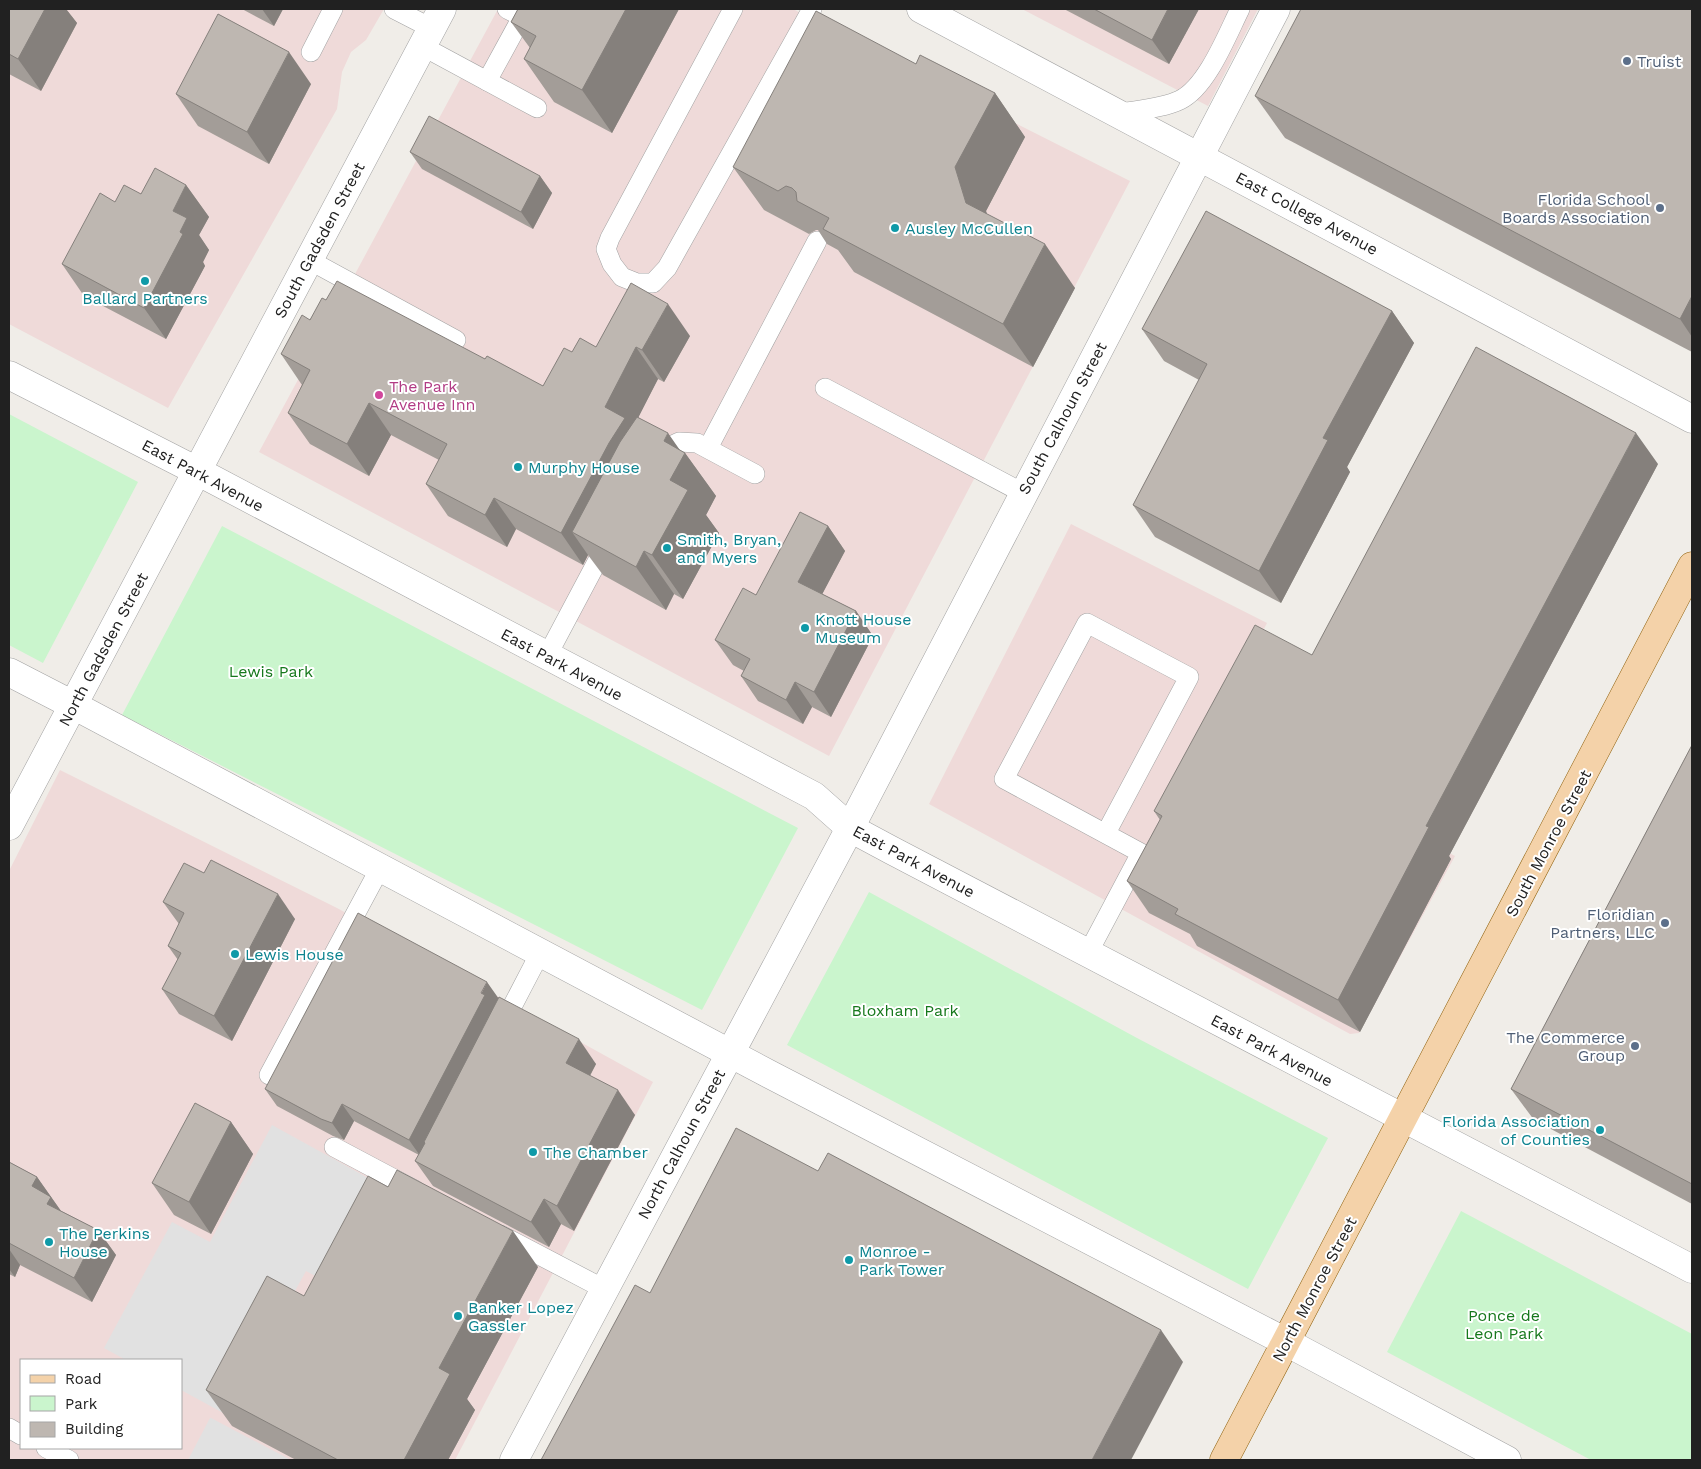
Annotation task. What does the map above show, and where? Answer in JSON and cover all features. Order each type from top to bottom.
[{"type":"main road","name":"South Monroe Street","points":[[1403,1119],[1692,566]]},
{"type":"main road","name":"North Monroe Street","points":[[1224,1460],[1403,1119]]},
{"type":"street","name":"East College Avenue","points":[[921,9],[1692,418]]},
{"type":"street","name":"South Calhoun Street","points":[[850,828],[1276,9]]},
{"type":"street","name":"South Gadsden Street","points":[[197,471],[432,28]]},
{"type":"street","name":"East Park Avenue","points":[[9,375],[197,471],[814,796],[850,828],[1692,1269]]},
{"type":"street","name":"North Gadsden Street","points":[[9,826],[197,471]]},
{"type":"street","points":[[9,672],[730,1053],[1286,1342],[1507,1460]]},
{"type":"street","name":"North Calhoun Street","points":[[514,1460],[850,828]]},
{"type":"lane","points":[[311,52],[333,9]]},
{"type":"lane","points":[[394,9],[432,28],[487,81],[537,108]]},
{"type":"lane","points":[[487,81],[522,17],[507,9]]},
{"type":"lane","points":[[733,9],[610,238],[606,249],[612,264],[622,277],[637,283],[653,283],[667,268],[812,9]]},
{"type":"lane","points":[[1120,114],[1158,107],[1180,100],[1202,82],[1240,9]]},
{"type":"lane","points":[[708,448],[817,242]]},
{"type":"lane","points":[[309,260],[456,340]]},
{"type":"lane","points":[[825,388],[1024,493]]},
{"type":"lane","points":[[646,473],[660,452],[679,442],[697,442],[755,474]]},
{"type":"lane","points":[[547,656],[614,530]]},
{"type":"lane","points":[[1088,954],[1142,853],[1004,780],[1086,623],[1189,677],[1106,833]]},
{"type":"lane","points":[[269,1075],[380,868]]},
{"type":"lane","points":[[496,1038],[540,953]]},
{"type":"lane","points":[[334,1147],[433,1200]]},
{"type":"lane","points":[[416,1191],[425,1174]]},
{"type":"lane","points":[[485,1227],[604,1289]]},
{"type":"lane","points":[[9,1428],[20,1434]]},
{"type":"lane","points":[[48,1449],[69,1460]]},
{"type":"shaded area","points":[[9,9],[384,9],[366,40],[351,52],[342,72],[337,109],[168,408],[9,324]]},
{"type":"shaded area","points":[[498,9],[793,9],[1130,181],[829,756],[259,452]]},
{"type":"shaded area","points":[[1022,9],[1258,9],[1208,106]]},
{"type":"shaded area","points":[[1071,524],[1267,623],[1211,731],[1455,856],[1359,1033],[1350,1034],[929,804]]},
{"type":"shaded area","points":[[60,770],[337,908],[653,1082],[455,1460],[9,1460],[9,871]]},
{"type":"shaded area","points":[[272,1125],[390,1190],[337,1288],[306,1271],[227,1415],[182,1391],[182,1359],[124,1359],[104,1348],[172,1222],[210,1242]]},
{"type":"shaded area","points":[[211,1418],[291,1460],[188,1460]]},
{"type":"green space","points":[[9,414],[138,482],[43,663],[9,645]]},
{"type":"green space","name":"Lewis Park","points":[[222,526],[798,828],[702,1010],[122,715]]},
{"type":"green space","name":"Bloxham Park","points":[[869,892],[1137,1038],[1328,1138],[1248,1289],[787,1045]]},
{"type":"green space","name":"Ponce de Leon Park","points":[[1461,1211],[1692,1334],[1692,1460],[1591,1460],[1387,1352]]},
{"type":"building","points":[[9,9],[45,9],[18,59],[9,54]]},
{"type":"building","points":[[518,9],[626,9],[582,90],[524,59],[536,36],[511,22]]},
{"type":"building","points":[[1094,9],[1168,9],[1152,40]]},
{"type":"building","points":[[1301,9],[1692,9],[1692,296],[1680,319],[1255,96]]},
{"type":"building","name":"Ausley McCullen","points":[[816,11],[916,64],[920,55],[995,93],[955,167],[966,203],[1045,244],[1003,324],[823,229],[829,218],[797,201],[796,192],[792,188],[786,186],[778,191],[733,167]]},
{"type":"building","points":[[218,14],[289,52],[247,132],[176,94]]},
{"type":"building","points":[[429,116],[540,176],[521,212],[410,152]]},
{"type":"building","points":[[155,168],[186,185],[173,211],[187,218],[180,232],[183,234],[144,308],[62,264],[100,193],[115,202],[124,185],[141,194]]},
{"type":"building","points":[[1206,211],[1392,311],[1323,438],[1328,440],[1259,571],[1133,505],[1207,364],[1142,329]]},
{"type":"building","points":[[337,281],[485,359],[487,356],[543,386],[564,348],[572,352],[580,338],[596,347],[631,283],[668,304],[642,350],[636,347],[605,407],[625,418],[609,443],[561,533],[494,498],[485,515],[426,484],[447,444],[369,403],[347,444],[288,413],[310,370],[281,354],[302,315],[310,320],[322,298],[326,300]]},
{"type":"building","points":[[1476,347],[1636,433],[1426,826],[1429,827],[1338,1000],[1175,914],[1178,909],[1127,881],[1162,816],[1154,811],[1255,625],[1312,655]]},
{"type":"building","points":[[637,417],[668,433],[664,441],[685,453],[670,480],[688,490],[652,555],[644,551],[636,567],[572,532],[620,442]]},
{"type":"building","points":[[800,512],[828,526],[798,582],[856,611],[814,692],[795,682],[786,700],[741,676],[750,659],[715,640],[743,588],[756,595]]},
{"type":"building","points":[[1692,745],[1692,1184],[1511,1089]]},
{"type":"building","name":"Lewis House","points":[[211,860],[278,894],[214,1016],[162,989],[181,953],[168,946],[184,913],[163,902],[184,863],[204,873]]},
{"type":"building","points":[[358,913],[487,982],[481,993],[485,995],[409,1140],[342,1104],[332,1123],[265,1089]]},
{"type":"building","name":"The Chamber","points":[[499,997],[579,1039],[566,1063],[618,1090],[557,1206],[544,1199],[531,1222],[415,1161]]},
{"type":"building","points":[[195,1103],[231,1122],[189,1202],[152,1183]]},
{"type":"building","name":"Monroe - Park Tower","points":[[736,1128],[818,1171],[828,1153],[1161,1330],[1092,1460],[541,1460],[635,1285],[650,1293]]},
{"type":"building","name":"The Perkins House","points":[[9,1162],[37,1177],[32,1186],[51,1197],[47,1204],[98,1230],[74,1278],[9,1243]]},
{"type":"building","points":[[397,1170],[513,1231],[439,1368],[450,1374],[404,1460],[338,1460],[206,1390],[267,1276],[304,1296],[368,1176],[388,1187]]},
{"type":"place","name":"Truist","points":[[1627,61]]},
{"type":"place","name":"Florida School Boards Association","points":[[1660,208]]},
{"type":"place","name":"Ausley McCullen","points":[[895,228]]},
{"type":"place","name":"Ballard Partners","points":[[145,281]]},
{"type":"place","name":"The Park Avenue Inn","points":[[379,395]]},
{"type":"place","name":"Murphy House","points":[[518,467]]},
{"type":"place","name":"Smith, Bryan, and Myers","points":[[667,548]]},
{"type":"place","name":"Knott House Museum","points":[[805,628]]},
{"type":"place","name":"Floridian Partners, LLC","points":[[1665,923]]},
{"type":"place","name":"Lewis House","points":[[235,954]]},
{"type":"place","name":"The Commerce Group","points":[[1635,1046]]},
{"type":"place","name":"Florida Association of Counties","points":[[1600,1130]]},
{"type":"place","name":"The Chamber","points":[[533,1152]]},
{"type":"place","name":"The Perkins House","points":[[49,1242]]},
{"type":"place","name":"Monroe - Park Tower","points":[[849,1260]]},
{"type":"place","name":"Banker Lopez Gassler","points":[[458,1316]]}]
